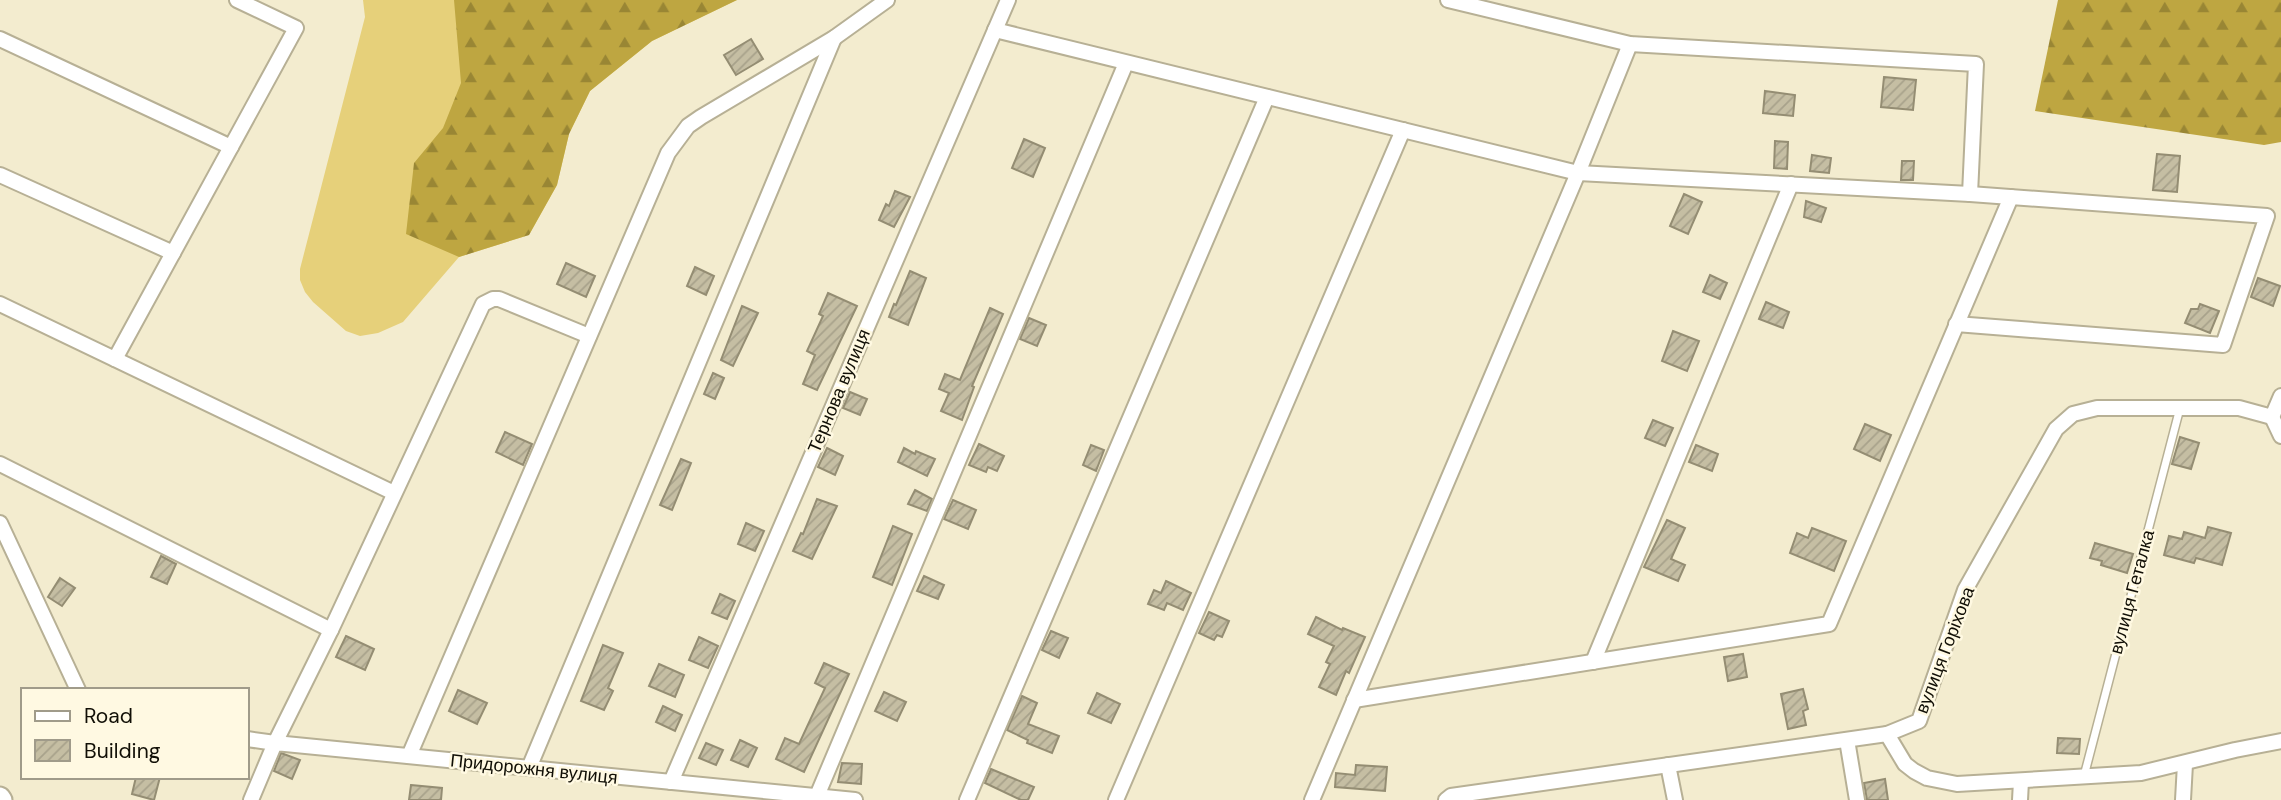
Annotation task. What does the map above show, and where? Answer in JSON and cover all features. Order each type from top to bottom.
[{"type":"street","points":[[115,359],[296,28],[237,0]]},
{"type":"street","points":[[409,756],[668,153],[678,138],[701,117],[834,38],[887,0]]},
{"type":"street","name":"Тернова вулиця","points":[[671,782],[1008,0]]},
{"type":"street","points":[[1448,0],[1630,44],[1976,64],[1970,194]]},
{"type":"street","points":[[995,30],[1578,173],[1970,194],[2267,216],[2223,345],[1956,324]]},
{"type":"street","points":[[529,768],[834,38]]},
{"type":"street","points":[[0,39],[231,147]]},
{"type":"street","points":[[1311,800],[1578,173],[1630,44]]},
{"type":"street","points":[[817,796],[1126,63]]},
{"type":"street","points":[[967,800],[1266,97]]},
{"type":"street","points":[[1116,800],[1403,131]]},
{"type":"street","points":[[0,175],[173,253]]},
{"type":"street","points":[[1593,662],[1791,184]]},
{"type":"street","points":[[1354,700],[1829,624],[2011,197]]},
{"type":"street","points":[[251,800],[275,743],[331,630],[482,304],[499,299],[589,336]]},
{"type":"street","points":[[0,304],[394,493]]},
{"type":"street","points":[[2281,396],[2272,416],[2281,436]]},
{"type":"street","name":"вулиця Горіхова","points":[[1446,800],[1451,796],[1886,734],[1919,721],[1965,590],[2056,429],[2073,414],[2098,408],[2239,408],[2272,416]]},
{"type":"street","points":[[0,464],[331,630]]},
{"type":"street","points":[[0,523],[77,688]]},
{"type":"street","points":[[1886,734],[1905,764],[1927,778],[1958,784],[2141,773],[2281,741]]},
{"type":"street","name":"Придорожня вулиця","points":[[248,739],[855,800]]},
{"type":"street","points":[[1847,740],[1857,800]]},
{"type":"street","points":[[2183,800],[2185,764]]},
{"type":"street","points":[[1668,765],[1675,800]]},
{"type":"street","points":[[2020,800],[2021,781]]},
{"type":"lane","name":"вулиця Геталка","points":[[2084,777],[2180,408]]},
{"type":"shaded area","points":[[363,0],[737,0],[652,41],[590,91],[569,134],[557,185],[529,235],[459,257],[403,322],[378,333],[360,336],[346,331],[313,302],[300,280],[300,269],[365,17]]},
{"type":"green space","points":[[454,0],[737,0],[652,41],[590,91],[569,134],[557,185],[529,235],[459,257],[406,234],[414,163],[443,128],[461,83]]},
{"type":"green space","points":[[2058,0],[2281,0],[2281,142],[2264,145],[2035,111]]},
{"type":"building","points":[[751,39],[763,59],[736,75],[724,55]]},
{"type":"building","points":[[1884,77],[1916,80],[1913,110],[1881,107]]},
{"type":"building","points":[[1765,91],[1795,95],[1793,116],[1763,113]]},
{"type":"building","points":[[1024,139],[1045,148],[1033,177],[1012,168]]},
{"type":"building","points":[[1775,141],[1788,142],[1787,169],[1774,168]]},
{"type":"building","points":[[2157,154],[2180,156],[2177,192],[2153,190]]},
{"type":"building","points":[[1812,155],[1831,158],[1829,173],[1810,171]]},
{"type":"building","points":[[1902,161],[1914,161],[1913,180],[1901,180]]},
{"type":"building","points":[[895,191],[910,197],[894,227],[879,220]]},
{"type":"building","points":[[1684,194],[1702,202],[1688,234],[1670,226]]},
{"type":"building","points":[[1806,201],[1826,208],[1821,222],[1804,217]]},
{"type":"building","points":[[566,263],[595,276],[586,297],[557,284]]},
{"type":"building","points":[[695,267],[714,276],[706,295],[687,286]]},
{"type":"building","points":[[910,271],[926,278],[908,325],[889,317]]},
{"type":"building","points":[[1710,275],[1727,283],[1720,299],[1703,292]]},
{"type":"building","points":[[2258,278],[2280,286],[2273,306],[2251,297]]},
{"type":"building","points":[[828,293],[857,306],[817,390],[803,384],[815,355],[807,351],[823,316],[819,314]]},
{"type":"building","points":[[1766,302],[1789,312],[1783,328],[1759,319]]},
{"type":"building","points":[[2200,304],[2219,311],[2210,333],[2185,323],[2191,309],[2198,309]]},
{"type":"building","points":[[742,306],[758,313],[733,366],[721,360]]},
{"type":"building","points":[[990,308],[1003,314],[972,386],[974,387],[962,420],[941,411],[949,393],[939,389],[945,374],[960,380]]},
{"type":"building","points":[[1029,318],[1046,325],[1037,346],[1020,339]]},
{"type":"building","points":[[1673,331],[1699,341],[1687,371],[1662,361]]},
{"type":"building","points":[[713,373],[724,378],[715,399],[704,394]]},
{"type":"building","points":[[850,392],[867,399],[860,415],[843,408]]},
{"type":"building","points":[[1653,420],[1673,428],[1665,446],[1645,438]]},
{"type":"building","points":[[1865,424],[1891,435],[1880,461],[1854,449]]},
{"type":"building","points":[[505,432],[532,444],[523,465],[496,452]]},
{"type":"building","points":[[2180,437],[2199,443],[2191,469],[2172,464]]},
{"type":"building","points":[[979,444],[1004,456],[997,471],[988,467],[986,472],[969,465]]},
{"type":"building","points":[[1091,445],[1104,450],[1096,471],[1083,465]]},
{"type":"building","points":[[1696,445],[1718,454],[1712,471],[1689,462]]},
{"type":"building","points":[[827,448],[843,456],[835,475],[818,467]]},
{"type":"building","points":[[904,448],[935,459],[927,476],[898,462]]},
{"type":"building","points":[[681,459],[691,463],[672,510],[660,505]]},
{"type":"building","points":[[915,490],[932,499],[927,511],[908,504]]},
{"type":"building","points":[[817,499],[837,506],[812,559],[793,551]]},
{"type":"building","points":[[953,500],[976,510],[968,529],[944,519]]},
{"type":"building","points":[[1667,520],[1685,528],[1671,559],[1685,565],[1678,581],[1644,567]]},
{"type":"building","points":[[746,523],[764,531],[755,551],[738,544]]},
{"type":"building","points":[[893,526],[912,534],[892,585],[873,577]]},
{"type":"building","points":[[2208,527],[2231,533],[2222,565],[2196,558],[2194,563],[2164,555],[2169,536],[2182,539],[2184,532],[2205,538]]},
{"type":"building","points":[[1812,528],[1846,541],[1834,571],[1790,553],[1797,533],[1808,538]]},
{"type":"building","points":[[2095,543],[2133,554],[2127,573],[2101,565],[2102,561],[2090,558]]},
{"type":"building","points":[[161,556],[176,564],[167,584],[151,577]]},
{"type":"building","points":[[924,576],[944,585],[938,599],[917,591]]},
{"type":"building","points":[[60,578],[75,588],[62,606],[48,597]]},
{"type":"building","points":[[1166,581],[1191,593],[1183,610],[1167,603],[1164,610],[1148,604],[1154,590],[1161,593]]},
{"type":"building","points":[[720,594],[735,601],[727,619],[712,613]]},
{"type":"building","points":[[1209,612],[1229,621],[1222,637],[1217,635],[1214,640],[1199,633]]},
{"type":"building","points":[[1316,617],[1342,630],[1343,628],[1365,637],[1336,695],[1319,687],[1330,664],[1326,662],[1334,646],[1308,634]]},
{"type":"building","points":[[1051,631],[1068,638],[1059,658],[1042,650]]},
{"type":"building","points":[[346,636],[374,649],[365,670],[336,657]]},
{"type":"building","points":[[699,637],[718,646],[708,668],[689,660]]},
{"type":"building","points":[[603,645],[623,653],[608,688],[613,691],[604,710],[581,701]]},
{"type":"building","points":[[1743,654],[1747,677],[1728,681],[1724,657]]},
{"type":"building","points":[[824,663],[849,674],[804,772],[776,759],[785,738],[799,744],[825,688],[815,683]]},
{"type":"building","points":[[659,664],[684,675],[675,697],[649,686]]},
{"type":"building","points":[[1803,689],[1808,709],[1803,711],[1806,725],[1788,729],[1781,694]]},
{"type":"building","points":[[458,690],[487,703],[477,724],[449,711]]},
{"type":"building","points":[[884,692],[906,702],[897,721],[875,711]]},
{"type":"building","points":[[1097,693],[1120,704],[1111,723],[1088,713]]},
{"type":"building","points":[[1022,696],[1037,703],[1028,724],[1059,736],[1052,753],[1027,743],[1028,740],[1007,730]]},
{"type":"building","points":[[663,706],[682,715],[675,731],[656,722]]},
{"type":"building","points":[[2058,738],[2080,739],[2079,754],[2057,753]]},
{"type":"building","points":[[740,740],[757,748],[748,767],[731,760]]},
{"type":"building","points":[[706,743],[723,750],[716,765],[699,758]]},
{"type":"building","points":[[281,753],[300,760],[292,779],[274,771]]},
{"type":"building","points":[[842,763],[862,764],[861,784],[838,782]]},
{"type":"building","points":[[1356,765],[1387,767],[1385,791],[1335,787],[1336,773],[1355,775]]},
{"type":"building","points":[[991,769],[1034,787],[1028,800],[1021,800],[985,783]]},
{"type":"building","points":[[136,779],[159,779],[154,800],[132,794]]},
{"type":"building","points":[[1885,779],[1888,800],[1867,800],[1864,783]]},
{"type":"building","points":[[411,785],[442,788],[441,800],[409,800]]}]
